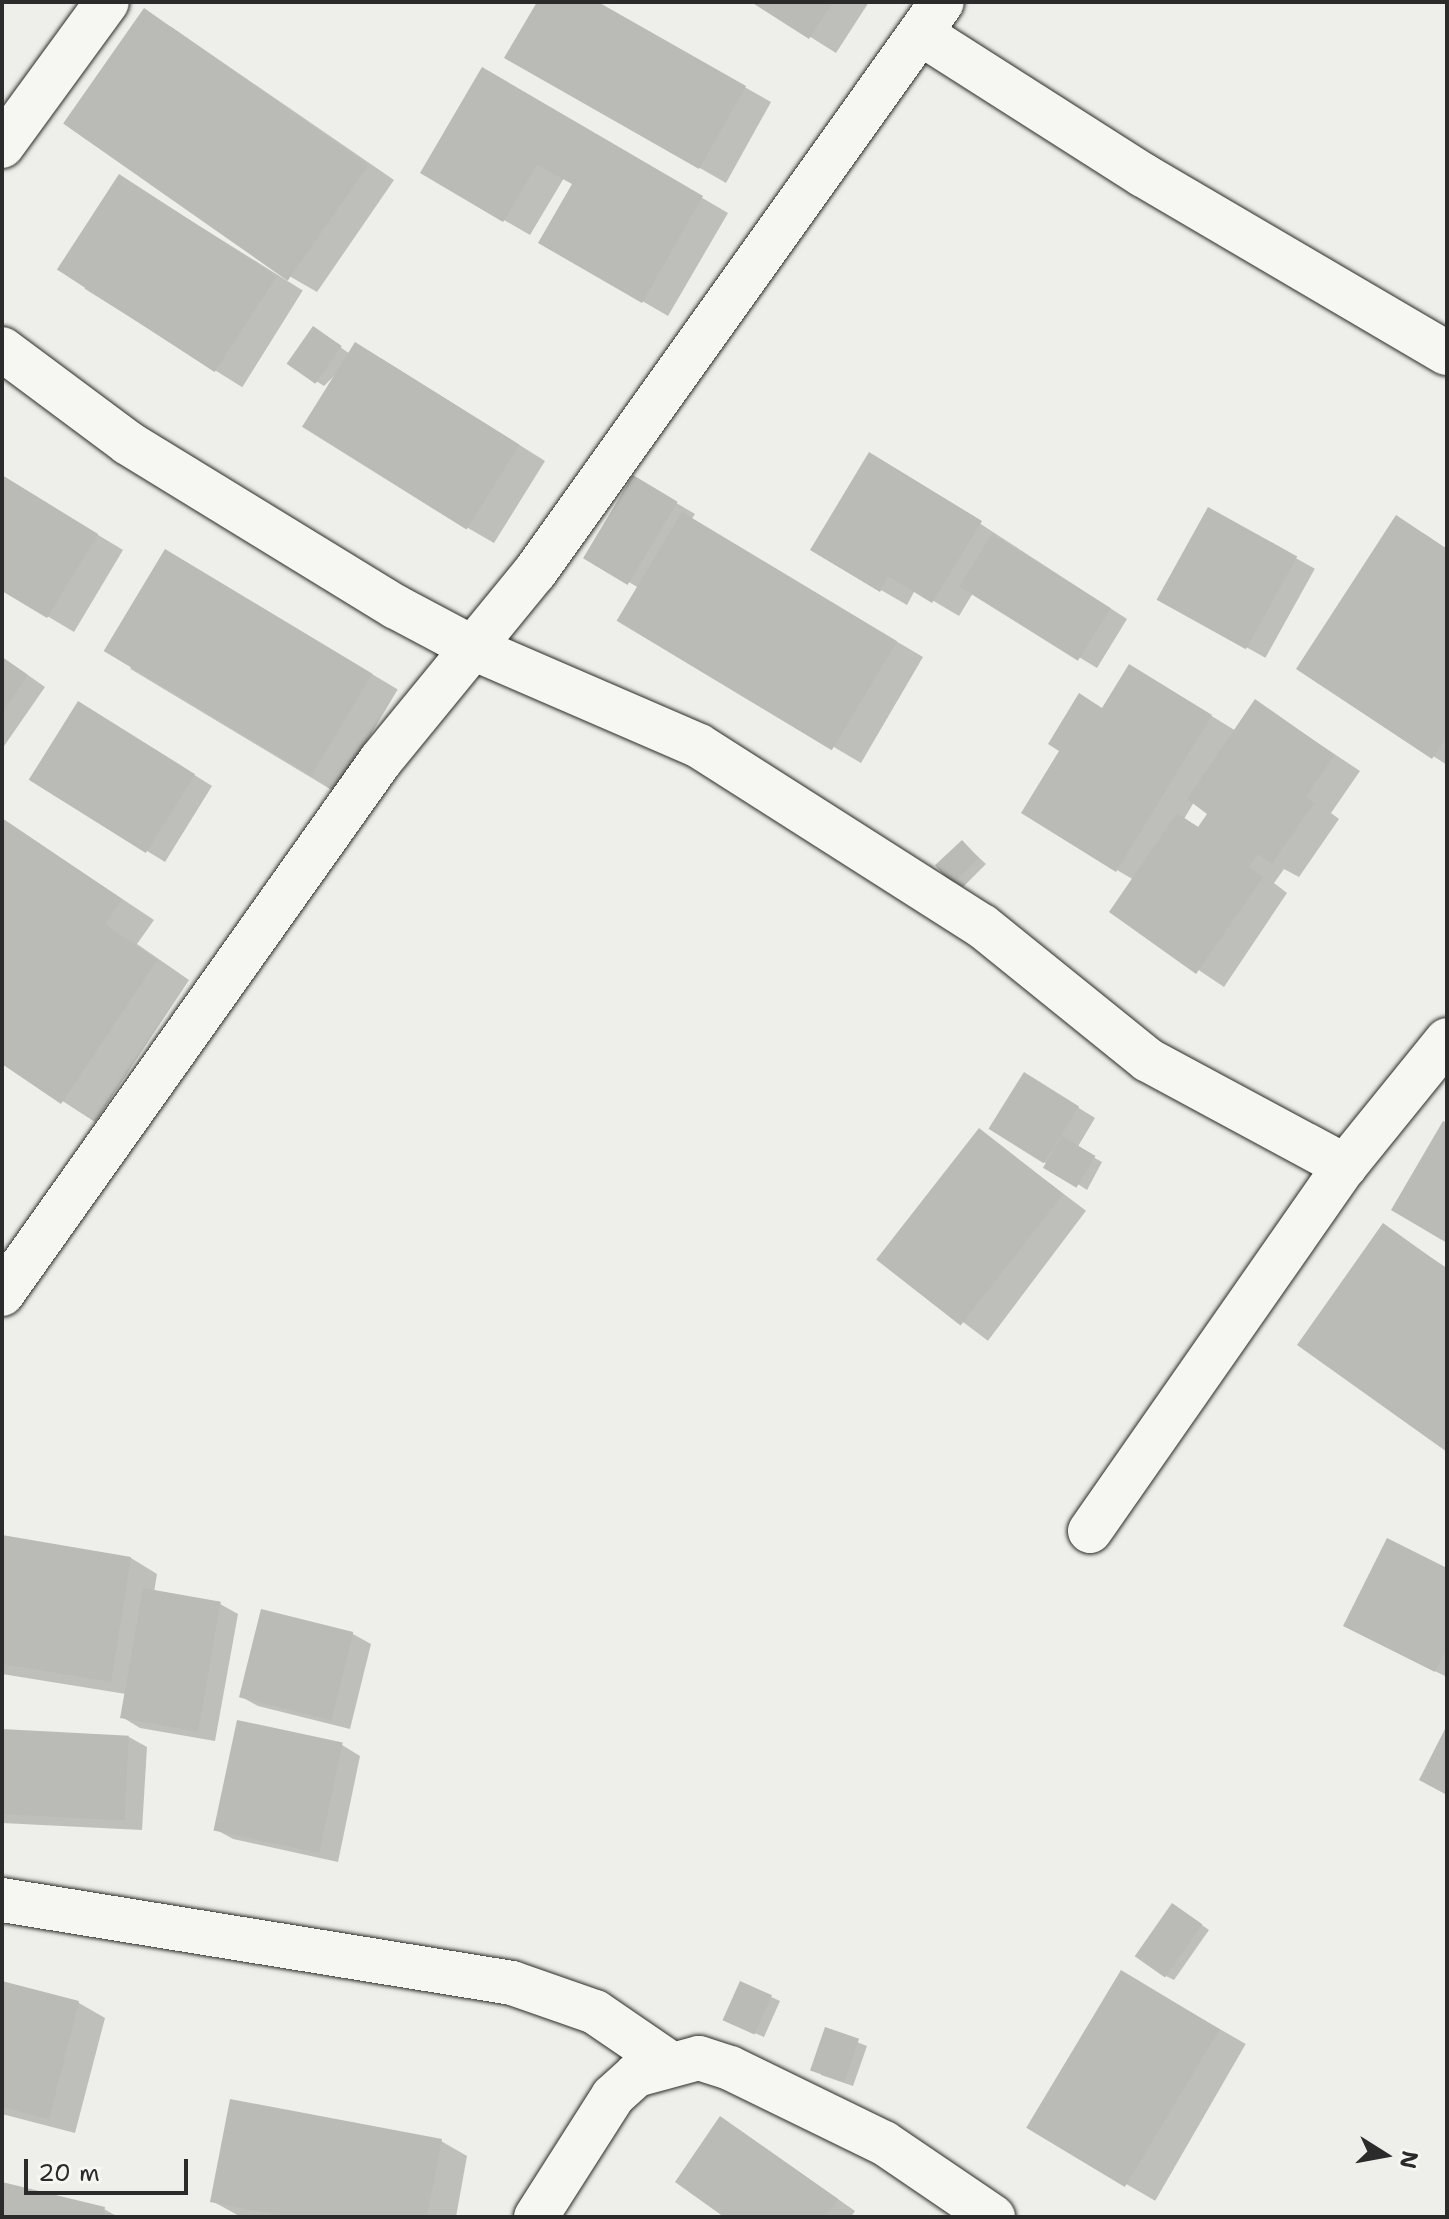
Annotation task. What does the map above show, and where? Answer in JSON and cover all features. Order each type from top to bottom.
[{"type":"street","points":[[2,146],[107,2]]},
{"type":"street","points":[[2,1294],[381,760],[535,572],[933,18],[1143,175],[1447,353]]},
{"type":"street","points":[[2,349],[128,443],[396,607],[473,648],[699,746],[982,926],[1148,1060],[1345,1166]]},
{"type":"street","points":[[1090,1531],[1345,1166],[1447,1040]]},
{"type":"street","points":[[2,1900],[512,1983],[595,2012],[668,2062]]},
{"type":"street","points":[[536,2217],[613,2096],[636,2075],[668,2062],[699,2058],[730,2068],[884,2143],[993,2217]]},
{"type":"building","points":[[537,2],[598,2],[746,86],[699,169],[504,58]]},
{"type":"building","points":[[751,2],[833,2],[809,39]]},
{"type":"building","points":[[144,8],[368,165],[288,281],[63,124]]},
{"type":"building","points":[[482,67],[703,196],[642,303],[538,243],[572,184],[537,165],[503,222],[420,173]]},
{"type":"building","points":[[119,174],[277,276],[215,372],[57,270]]},
{"type":"building","points":[[313,326],[342,346],[315,384],[287,364]]},
{"type":"building","points":[[355,342],[520,445],[467,530],[302,427]]},
{"type":"building","points":[[869,452],[982,521],[932,603],[888,576],[880,592],[810,550]]},
{"type":"building","points":[[2,475],[98,534],[47,618],[2,591]]},
{"type":"building","points":[[633,475],[678,502],[628,585],[583,558]]},
{"type":"building","points":[[1208,507],[1297,556],[1246,649],[1157,600]]},
{"type":"building","points":[[682,512],[897,641],[832,750],[617,621]]},
{"type":"building","points":[[1396,515],[1447,549],[1447,736],[1432,759],[1296,669]]},
{"type":"building","points":[[992,534],[1111,608],[1078,661],[959,587]]},
{"type":"building","points":[[165,549],[372,674],[311,776],[104,651]]},
{"type":"building","points":[[2,657],[28,675],[2,713]]},
{"type":"building","points":[[1129,664],[1212,715],[1116,872],[1021,813],[1059,751],[1048,744],[1079,693],[1102,708]]},
{"type":"building","points":[[1255,699],[1335,755],[1306,796],[1314,803],[1272,864],[1258,854],[1249,867],[1263,877],[1196,974],[1109,912],[1177,813],[1198,827],[1207,814],[1187,799]]},
{"type":"building","points":[[78,701],[195,774],[146,853],[29,780]]},
{"type":"building","points":[[2,818],[122,899],[105,924],[157,960],[61,1104],[2,1064]]},
{"type":"building","points":[[962,840],[979,858],[952,884],[935,865]]},
{"type":"building","points":[[1024,1072],[1079,1106],[1044,1163],[988,1129]]},
{"type":"building","points":[[1443,1121],[1447,1123],[1447,1243],[1391,1210]]},
{"type":"building","points":[[979,1128],[1063,1194],[961,1325],[876,1260]]},
{"type":"building","points":[[1062,1136],[1095,1156],[1076,1188],[1043,1168]]},
{"type":"building","points":[[1383,1223],[1447,1269],[1447,1452],[1297,1345]]},
{"type":"building","points":[[2,1535],[131,1557],[111,1682],[2,1664]]},
{"type":"building","points":[[1387,1538],[1447,1568],[1447,1648],[1435,1672],[1343,1626]]},
{"type":"building","points":[[143,1588],[221,1602],[198,1732],[120,1718]]},
{"type":"building","points":[[261,1609],[353,1632],[331,1720],[239,1697]]},
{"type":"building","points":[[237,1720],[343,1742],[319,1853],[214,1831]]},
{"type":"building","points":[[1447,1725],[1447,1795],[1419,1780]]},
{"type":"building","points":[[2,1729],[129,1736],[124,1821],[2,1814]]},
{"type":"building","points":[[1172,1903],[1202,1924],[1165,1977],[1135,1956]]},
{"type":"building","points":[[1121,1970],[1220,2029],[1125,2187],[1026,2128]]},
{"type":"building","points":[[2,1981],[79,2001],[49,2119],[2,2107]]},
{"type":"building","points":[[740,1981],[772,1995],[754,2035],[723,2020]]},
{"type":"building","points":[[825,2027],[859,2039],[844,2082],[810,2070]]},
{"type":"building","points":[[230,2099],[442,2139],[427,2217],[289,2217],[210,2202]]},
{"type":"building","points":[[720,2116],[838,2199],[826,2217],[724,2217],[675,2182]]},
{"type":"building","points":[[2,2182],[105,2207],[103,2217],[2,2217]]}]
